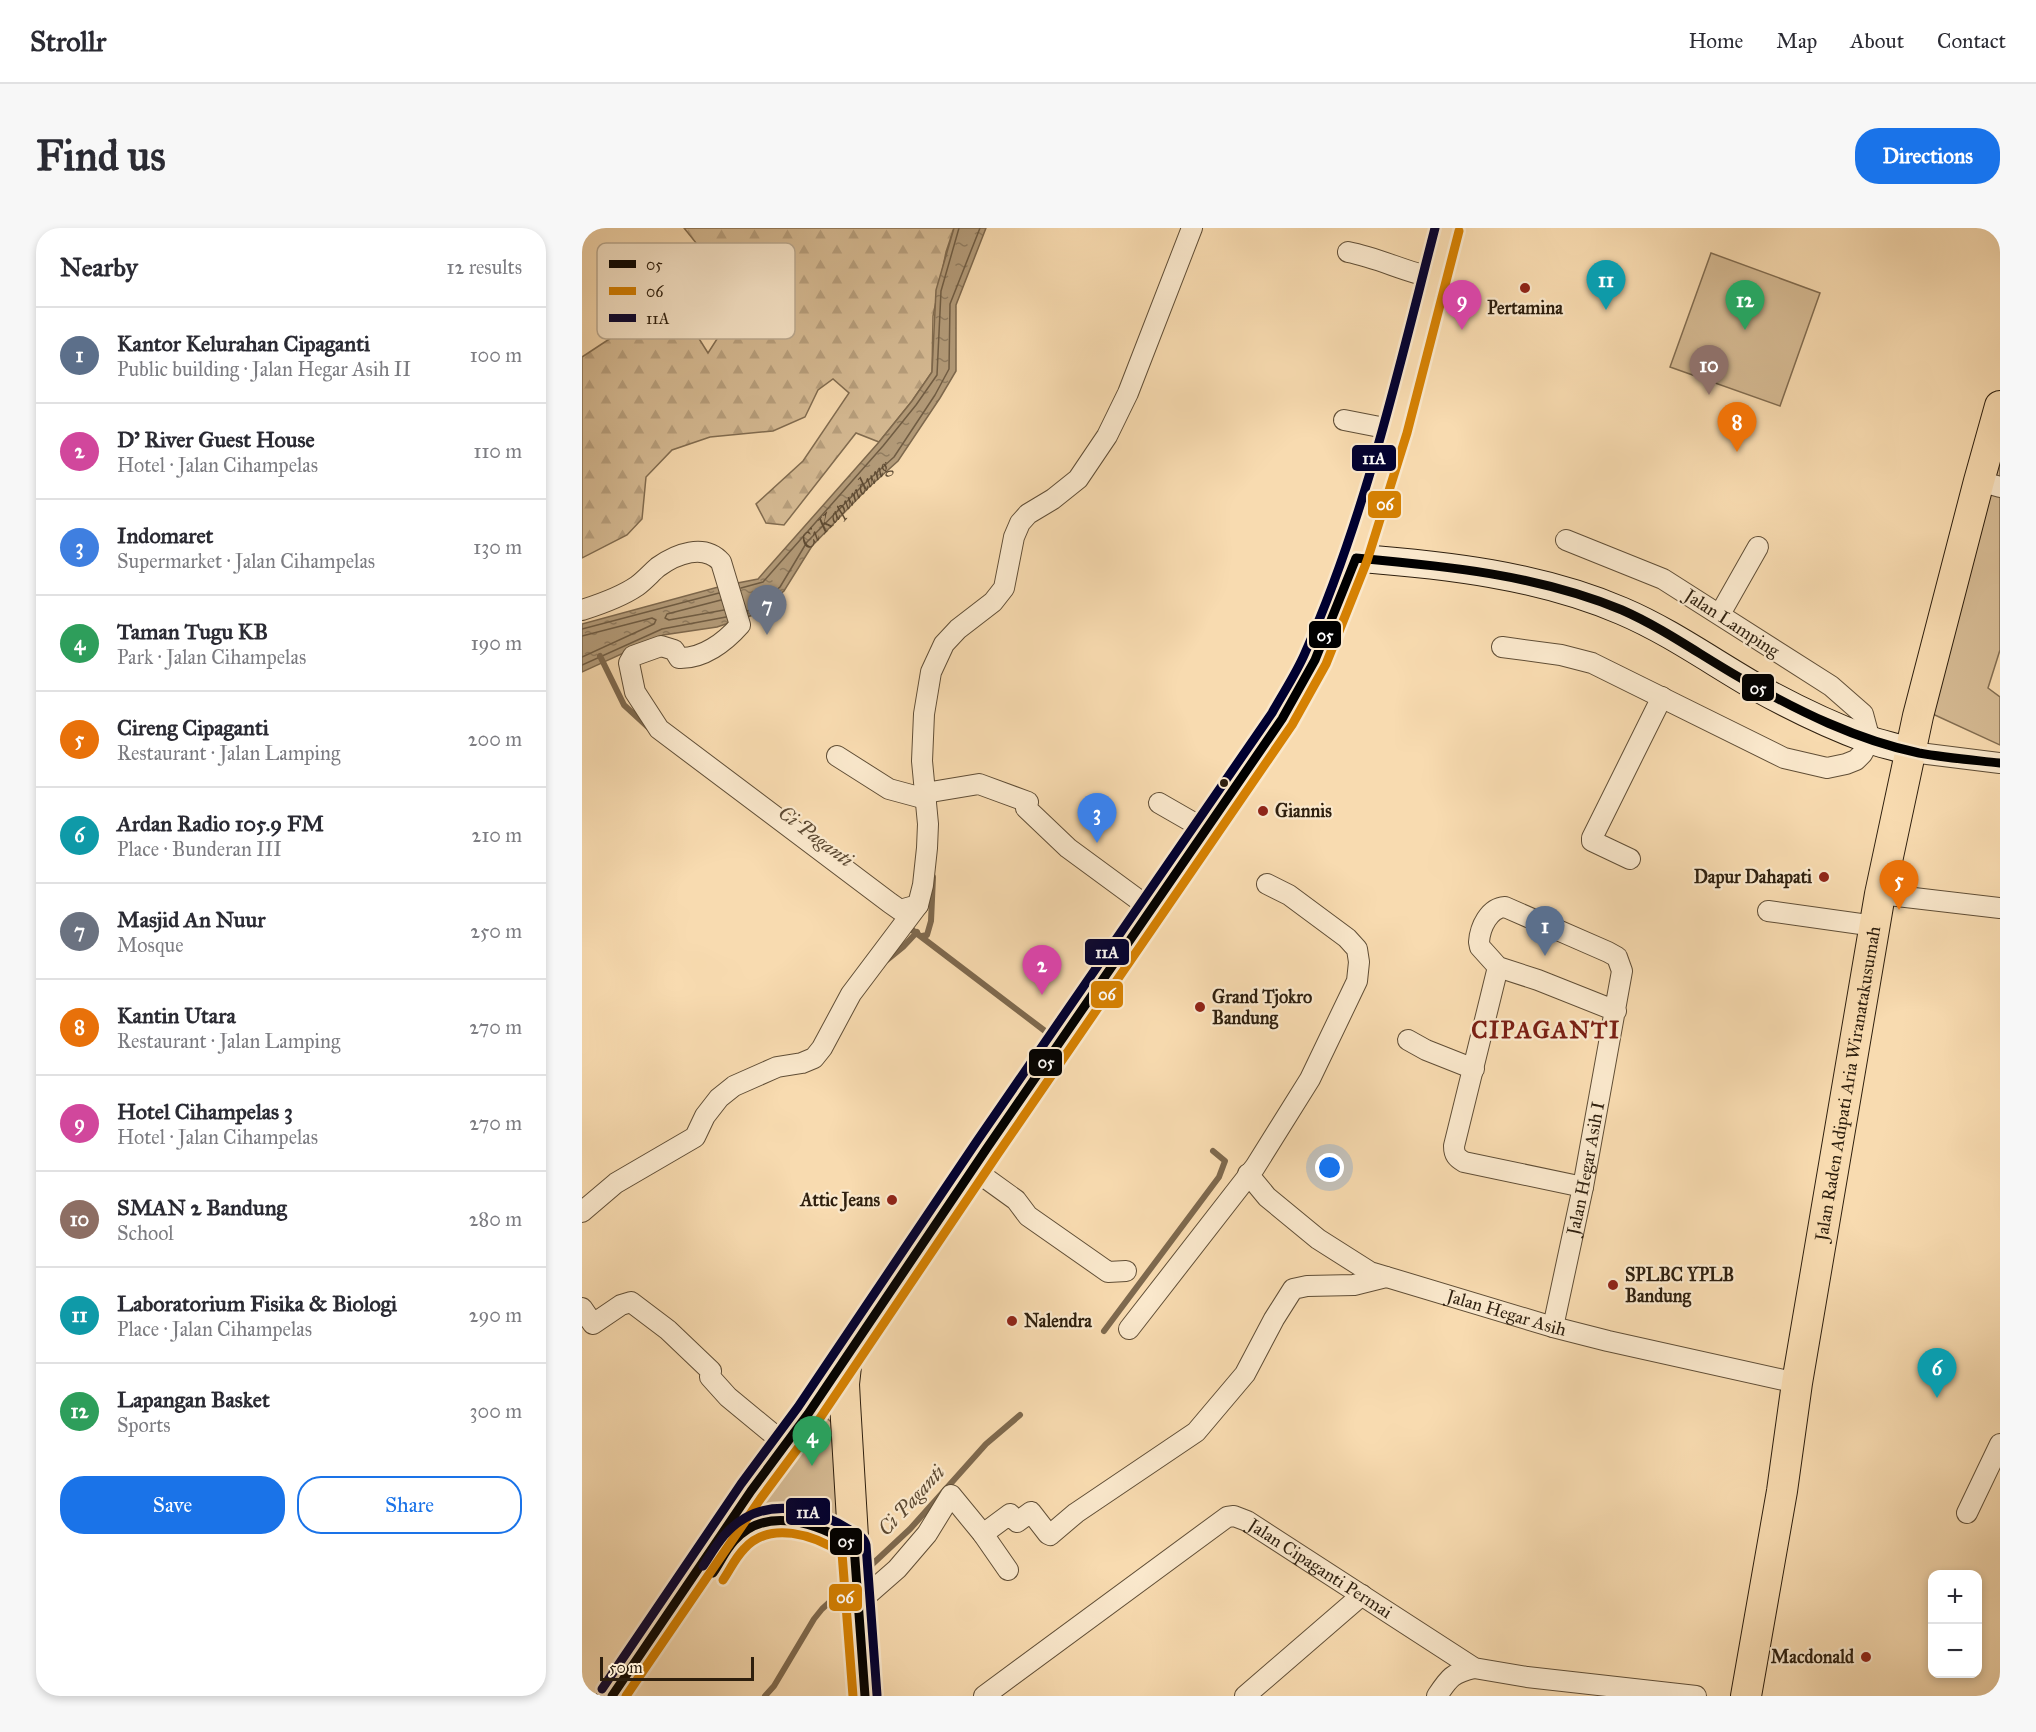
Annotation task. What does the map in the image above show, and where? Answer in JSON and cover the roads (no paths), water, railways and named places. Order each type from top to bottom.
[{"type":"main road","points":[[612,1696],[1282,719],[1315,660],[1356,558],[1395,430],[1447,228]]},
{"type":"main road","name":"Jalan Raden Adipati Aria Wiranatakusumah","points":[[1746,1696],[1880,894],[1928,674],[1989,484],[2000,406]]},
{"type":"main road","points":[[1356,558],[1437,564],[1572,591],[1663,630],[1757,688],[1817,719],[1870,740],[1911,752]]},
{"type":"main road","points":[[848,1354],[844,1384],[865,1696]]},
{"type":"main road","points":[[631,1696],[735,1540],[753,1527],[772,1520],[798,1521],[823,1528],[855,1554]]},
{"type":"street","points":[[582,1212],[616,1183],[695,1137],[705,1116],[719,1098],[734,1086],[777,1067],[802,1063],[814,1058],[822,1048],[851,994],[909,918],[924,885],[928,795],[922,761],[924,714],[931,672],[944,644],[958,629],[993,602],[1004,588],[1014,537],[1020,523],[1028,514],[1053,499],[1078,479],[1107,436],[1128,393],[1192,228]]},
{"type":"street","points":[[1348,252],[1370,256],[1420,275],[1435,278]]},
{"type":"street","points":[[1344,420],[1395,430]]},
{"type":"street","name":"Jalan Lamping","points":[[1566,540],[1663,579],[1831,686],[1863,714],[1870,740]]},
{"type":"street","points":[[1720,614],[1758,547]]},
{"type":"street","points":[[582,610],[602,604],[637,586],[659,567],[678,555],[699,551],[714,554],[721,562],[740,625],[727,639],[703,653],[679,658],[674,650],[661,645],[633,656],[629,663],[635,692],[656,733],[909,918]]},
{"type":"street","points":[[1502,647],[1561,655],[1592,663],[1784,758],[1827,768],[1856,760],[1870,740]]},
{"type":"street","points":[[1630,859],[1592,841],[1592,838],[1662,697]]},
{"type":"street","points":[[1911,752],[2000,763]]},
{"type":"street","points":[[837,756],[889,789],[928,795],[979,784],[1028,802],[1026,808],[1068,848],[1151,909]]},
{"type":"street","points":[[1159,803],[1206,830]]},
{"type":"street","points":[[1130,1329],[1255,1167],[1310,1079],[1357,981],[1359,962],[1357,949],[1347,938],[1289,895],[1267,884]]},
{"type":"street","points":[[1880,894],[2000,908]]},
{"type":"street","name":"Jalan Hegar Asih I","points":[[1498,967],[1480,947],[1479,938],[1490,913],[1505,907],[1617,957],[1622,971],[1583,1187],[1553,1327]]},
{"type":"street","points":[[1768,911],[1875,926]]},
{"type":"street","points":[[1583,1187],[1464,1162],[1457,1159],[1454,1146],[1498,967],[1616,1011]]},
{"type":"street","points":[[1408,1040],[1426,1050],[1474,1069]]},
{"type":"street","points":[[973,1169],[1016,1200],[1028,1216],[1108,1272],[1126,1271]]},
{"type":"street","name":"Jalan Hegar Asih","points":[[1248,1174],[1267,1197],[1318,1239],[1370,1272],[1553,1327],[1797,1383]]},
{"type":"street","points":[[983,1534],[1010,1514],[1017,1522],[1031,1512],[1050,1535],[1076,1514],[1196,1432],[1245,1374],[1293,1289],[1307,1286],[1354,1284],[1386,1277]]},
{"type":"street","points":[[582,1308],[593,1324],[621,1305],[631,1302],[668,1330],[711,1371],[710,1377],[728,1397],[785,1444]]},
{"type":"street","points":[[1967,1513],[1994,1473],[2000,1444]]},
{"type":"street","points":[[857,1600],[897,1569],[927,1534],[951,1495],[983,1534],[1008,1570]]},
{"type":"street","name":"Jalan Cipaganti Permai","points":[[984,1696],[1227,1517],[1234,1516],[1247,1521],[1474,1668],[1527,1677],[1696,1696]]},
{"type":"street","points":[[1245,1696],[1362,1594]]},
{"type":"street","points":[[1437,1696],[1449,1678],[1457,1672],[1474,1668]]},
{"type":"water","name":"Ci Kapundung","points":[[954,228],[986,228],[956,305],[956,371],[898,461],[867,489],[812,546],[784,591],[756,614],[717,627],[663,635],[582,672],[582,624],[722,586],[758,579],[879,442],[932,372],[936,290]]},
{"type":"waterway","name":"Ci Paganti","points":[[600,656],[624,705],[649,728]]},
{"type":"waterway","points":[[922,936],[927,935],[931,921],[933,877]]},
{"type":"waterway","name":"Ci Paganti","points":[[907,926],[1045,1031]]},
{"type":"waterway","points":[[887,960],[917,932]]},
{"type":"waterway","name":"Ci Paganti","points":[[1104,1331],[1219,1177],[1225,1161],[1213,1151]]},
{"type":"waterway","name":"Ci Paganti","points":[[865,1571],[910,1529],[986,1444],[1020,1415]]},
{"type":"waterway","name":"Ci Paganti","points":[[765,1696],[774,1686],[814,1619],[846,1587]]},
{"type":"place","name":"Pertamina","points":[[1525,288]]},
{"type":"place","name":"Laboratorium Fisika & Biologi","points":[[1606,310]]},
{"type":"place","name":"Hotel Cihampelas 3","points":[[1462,330]]},
{"type":"place","name":"Lapangan Basket","points":[[1745,330]]},
{"type":"place","name":"SMAN 2 Bandung","points":[[1709,395]]},
{"type":"place","name":"Kantin Utara","points":[[1737,452]]},
{"type":"place","name":"Masjid An Nuur","points":[[767,635]]},
{"type":"place","name":"Giannis","points":[[1263,811]]},
{"type":"place","name":"Indomaret","points":[[1097,843]]},
{"type":"place","name":"Dapur Dahapati","points":[[1824,877]]},
{"type":"place","name":"Cireng Cipaganti","points":[[1899,910]]},
{"type":"place","name":"Kantor Kelurahan Cipaganti","points":[[1545,956]]},
{"type":"place","name":"D' River Guest House","points":[[1042,995]]},
{"type":"place","name":"Grand Tjokro Bandung","points":[[1200,1007]]},
{"type":"place","name":"Attic Jeans","points":[[892,1200]]},
{"type":"place","name":"SPLBC YPLB Bandung","points":[[1613,1285]]},
{"type":"place","name":"Nalendra","points":[[1012,1321]]},
{"type":"place","name":"Ardan Radio 105.9 FM","points":[[1937,1398]]},
{"type":"place","name":"Taman Tugu KB","points":[[812,1466]]},
{"type":"place","name":"Macdonald","points":[[1866,1657]]},
{"type":"district","name":"CIPAGANTI","points":[[1546,1030]]}]
